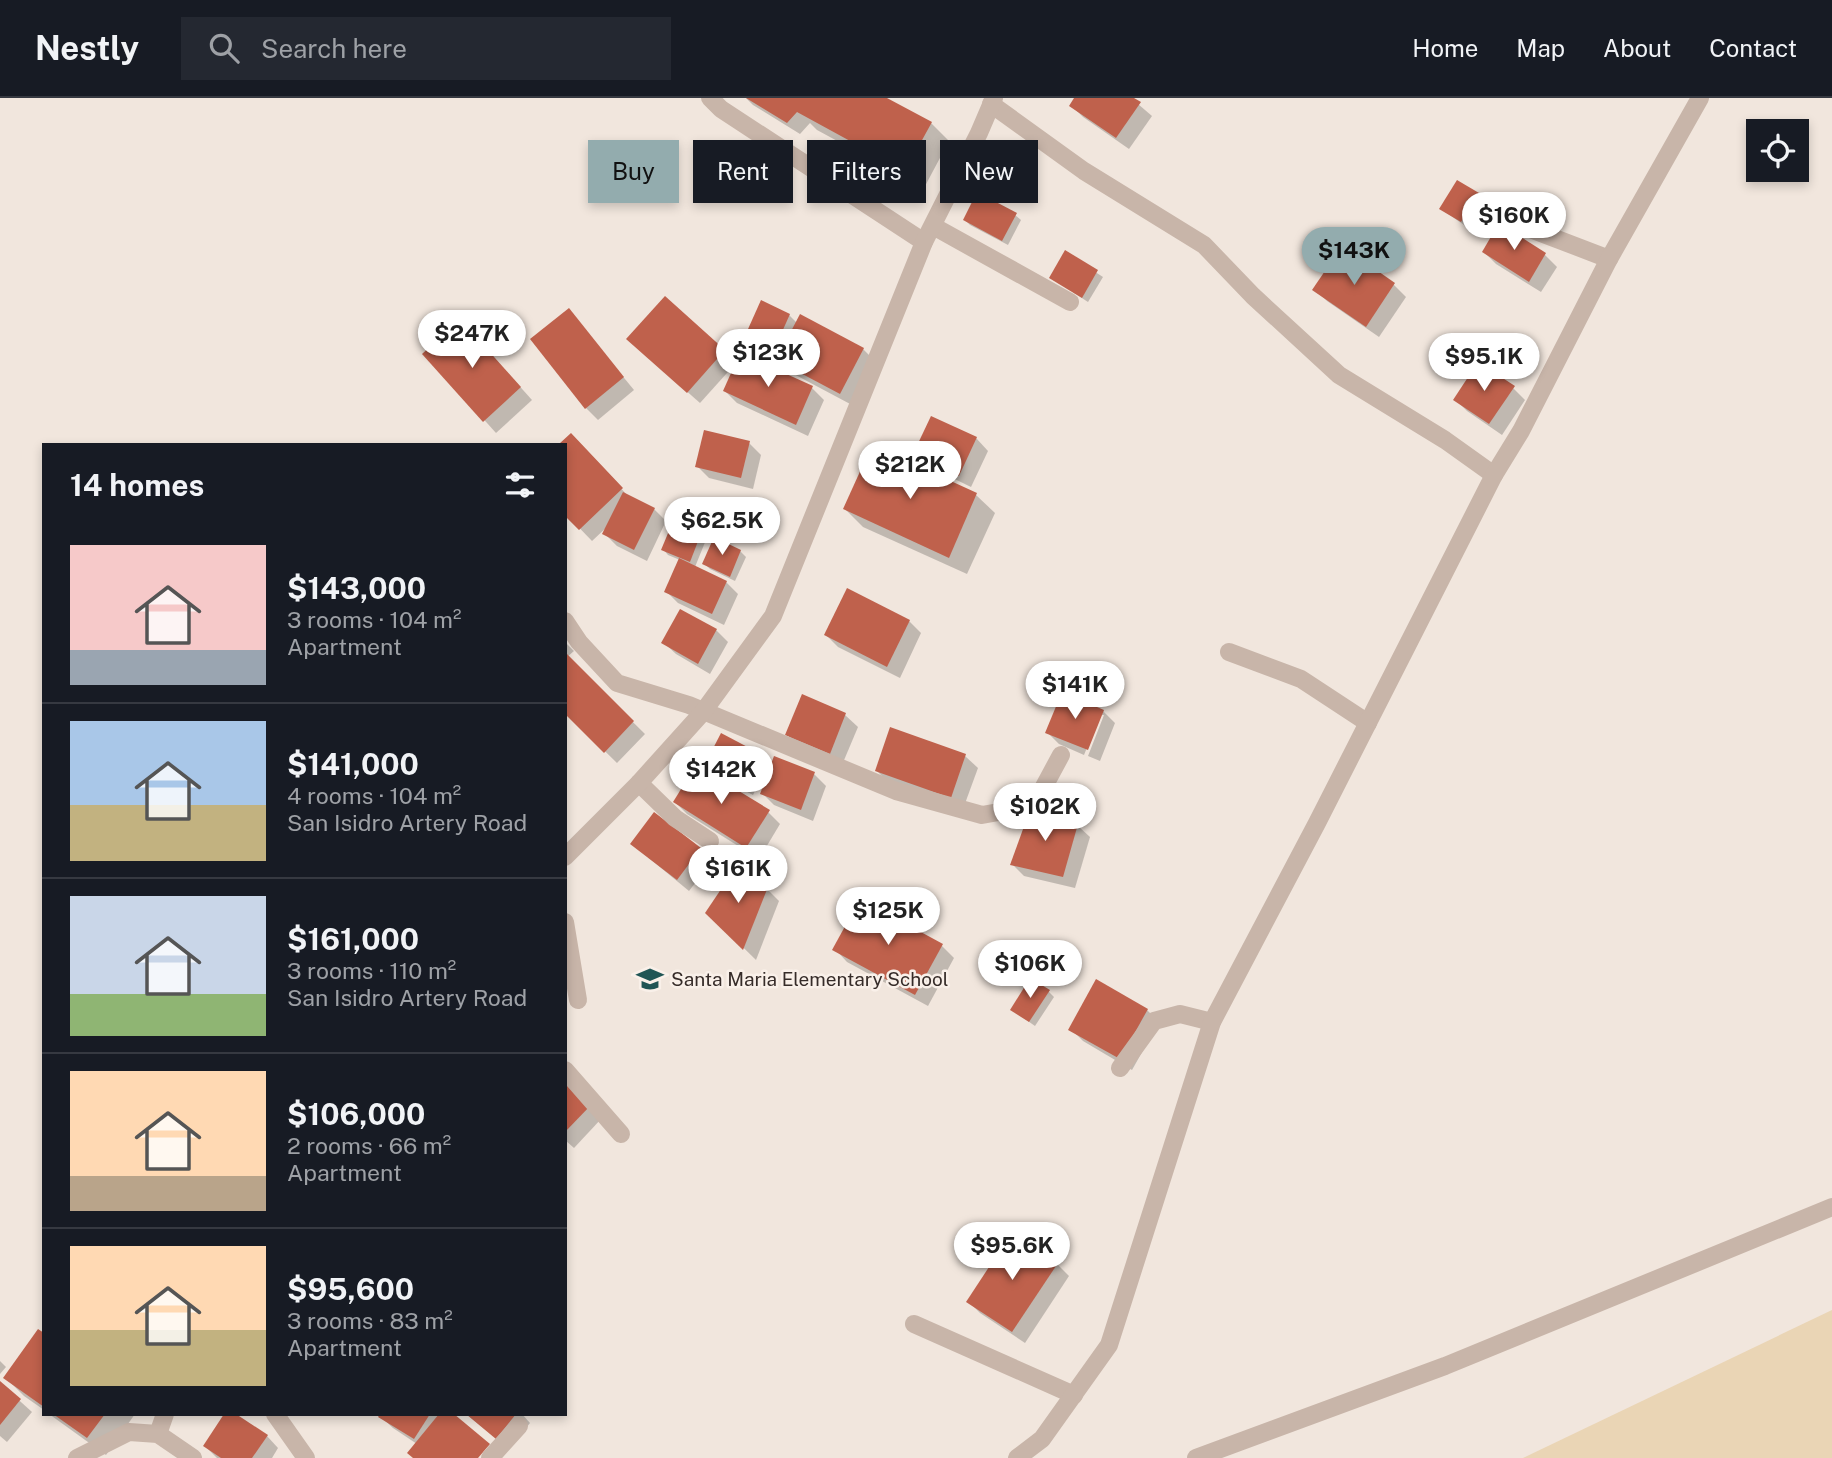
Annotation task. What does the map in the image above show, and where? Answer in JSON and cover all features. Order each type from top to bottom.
[{"type":"street","points":[[710,98],[721,109],[928,234],[1070,302]]},
{"type":"street","points":[[1017,1458],[1042,1438],[1109,1346],[1212,1022],[1494,475],[1521,431],[1609,259],[1700,98]]},
{"type":"street","points":[[568,851],[639,783],[703,712],[774,616],[928,234],[993,101],[1084,171],[1204,245],[1253,296],[1339,375],[1445,440],[1494,475]]},
{"type":"street","points":[[1473,207],[1609,259]]},
{"type":"street","points":[[567,624],[579,642],[617,683],[646,694],[671,698],[896,791],[982,815],[1014,809],[1040,794],[1061,755]]},
{"type":"street","points":[[1228,653],[1301,679],[1368,723]]},
{"type":"street","points":[[639,783],[675,818],[710,841]]},
{"type":"street","points":[[567,934],[578,1000]]},
{"type":"street","points":[[1120,1068],[1154,1021],[1180,1014],[1212,1022]]},
{"type":"street","points":[[567,1072],[621,1134]]},
{"type":"street","points":[[1196,1458],[1446,1366],[1832,1207]]},
{"type":"street","points":[[914,1324],[1073,1395]]},
{"type":"street","points":[[158,1434],[164,1416]]},
{"type":"street","points":[[276,1416],[306,1458]]},
{"type":"street","points":[[490,1458],[519,1426]]},
{"type":"street","points":[[77,1458],[128,1432],[158,1434],[193,1458]]},
{"type":"sand","points":[[1832,1310],[1832,1458],[1523,1458]]},
{"type":"building","points":[[746,98],[887,98],[932,122],[922,140],[848,140],[797,112],[787,123]]},
{"type":"building","points":[[1074,98],[1134,98],[1141,102],[1116,138],[1069,106]]},
{"type":"building","points":[[1457,180],[1479,193],[1461,222],[1439,209]]},
{"type":"building","points":[[972,203],[998,203],[1017,213],[1002,241],[963,220]]},
{"type":"building","points":[[1499,223],[1546,253],[1529,282],[1482,252]]},
{"type":"building","points":[[1342,246],[1395,283],[1366,327],[1312,290]]},
{"type":"building","points":[[1065,250],[1098,270],[1082,298],[1049,278]]},
{"type":"building","points":[[665,296],[725,350],[687,393],[626,339]]},
{"type":"building","points":[[761,300],[790,314],[769,361],[740,347]]},
{"type":"building","points":[[569,308],[624,377],[585,409],[530,339]]},
{"type":"building","points":[[800,314],[864,348],[840,394],[776,360]]},
{"type":"building","points":[[460,319],[521,387],[483,422],[422,354]]},
{"type":"building","points":[[740,353],[813,386],[796,425],[723,391]]},
{"type":"building","points":[[1478,362],[1515,386],[1489,424],[1453,400]]},
{"type":"building","points":[[931,416],[977,437],[959,476],[913,454]]},
{"type":"building","points":[[704,430],[750,441],[741,478],[695,467]]},
{"type":"building","points":[[571,433],[623,488],[579,530],[567,518],[567,443],[560,443]]},
{"type":"building","points":[[872,445],[977,493],[949,558],[843,509]]},
{"type":"building","points":[[623,492],[655,508],[634,550],[602,534]]},
{"type":"building","points":[[679,507],[707,518],[690,562],[661,550]]},
{"type":"building","points":[[714,537],[741,550],[730,577],[702,564]]},
{"type":"building","points":[[679,558],[727,581],[712,614],[664,592]]},
{"type":"building","points":[[847,588],[910,620],[887,667],[824,635]]},
{"type":"building","points":[[680,609],[717,629],[698,664],[661,643]]},
{"type":"building","points":[[567,654],[634,721],[604,753],[567,716]]},
{"type":"building","points":[[1062,692],[1104,710],[1088,750],[1045,733]]},
{"type":"building","points":[[802,694],[846,713],[830,754],[785,735]]},
{"type":"building","points":[[890,727],[966,754],[951,798],[875,771]]},
{"type":"building","points":[[721,733],[757,752],[740,784],[704,766]]},
{"type":"building","points":[[774,756],[815,772],[801,810],[760,794]]},
{"type":"building","points":[[696,765],[770,810],[746,848],[673,802]]},
{"type":"building","points":[[1031,807],[1078,824],[1063,877],[1010,865]]},
{"type":"building","points":[[654,812],[701,848],[677,880],[630,844]]},
{"type":"building","points":[[738,864],[768,887],[743,950],[705,913]]},
{"type":"building","points":[[860,899],[943,944],[915,995],[832,950]]},
{"type":"building","points":[[1030,978],[1050,990],[1029,1022],[1010,1010]]},
{"type":"building","points":[[1096,979],[1148,1009],[1120,1059],[1068,1030]]},
{"type":"building","points":[[567,1083],[591,1105],[567,1130]]},
{"type":"building","points":[[1012,1232],[1058,1263],[1012,1332],[966,1302]]},
{"type":"building","points":[[38,1329],[42,1332],[42,1406],[3,1378]]},
{"type":"building","points":[[0,1381],[21,1399],[0,1425]]},
{"type":"building","points":[[56,1416],[104,1416],[87,1438]]},
{"type":"building","points":[[223,1416],[239,1416],[268,1435],[252,1458],[221,1458],[203,1446]]},
{"type":"building","points":[[379,1416],[429,1416],[414,1439]]},
{"type":"building","points":[[437,1416],[456,1416],[490,1444],[478,1458],[413,1458],[407,1453]]},
{"type":"building","points":[[468,1416],[514,1416],[496,1439]]},
{"type":"place","name":"Santa Maria Elementary School","points":[[650,979]]}]
